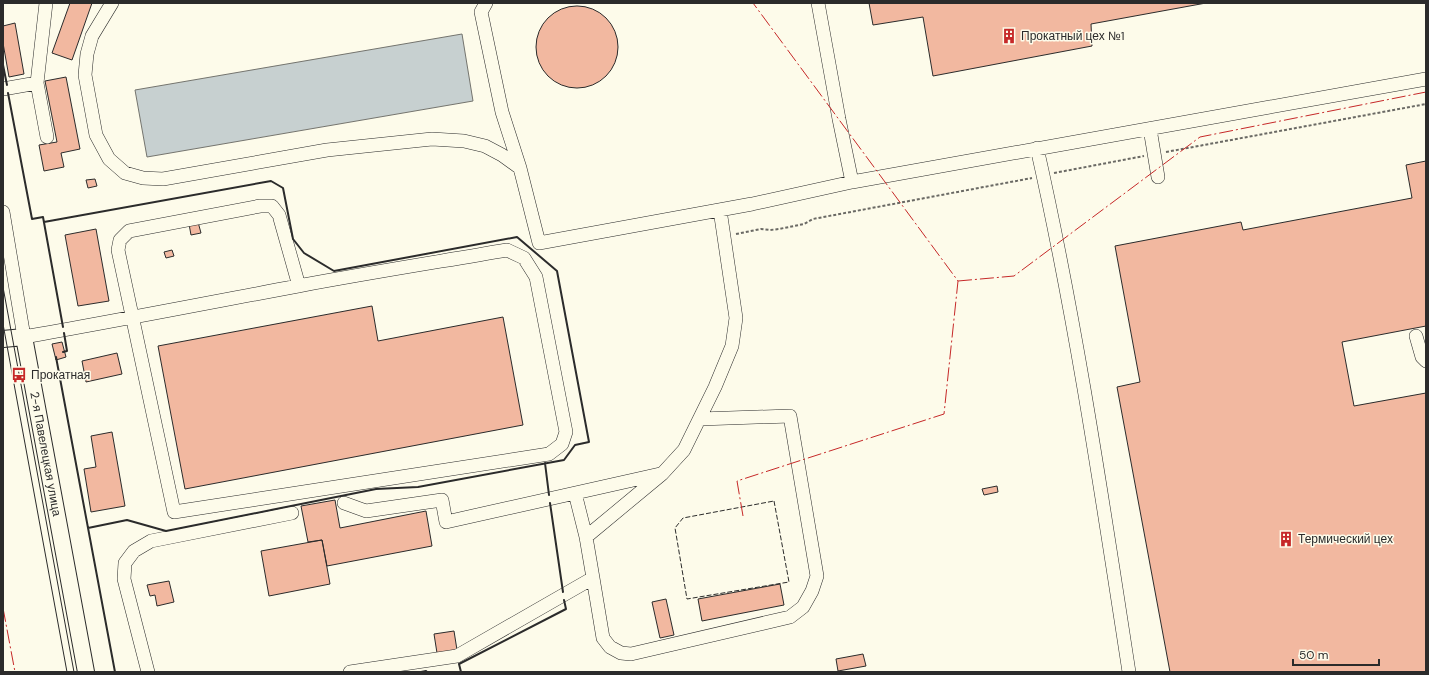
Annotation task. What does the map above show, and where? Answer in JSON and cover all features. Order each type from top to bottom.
[{"type":"main road","points":[[3,339],[24,337]]},
{"type":"main road","name":"2-я Павелецкая улица","points":[[24,337],[86,672]]},
{"type":"street","points":[[46,3],[37,83],[47,137]]},
{"type":"street","points":[[112,3],[92,36],[86,54],[85,75],[96,135],[109,159],[125,173],[143,178],[164,179],[327,150],[432,139],[464,141],[485,146],[502,154],[520,168]]},
{"type":"street","points":[[486,3],[481,12],[502,112],[520,168],[539,243],[720,210],[852,182],[1426,79]]},
{"type":"street","points":[[818,3],[852,182]]},
{"type":"street","points":[[3,90],[37,83]]},
{"type":"street","points":[[1150,129],[1158,177]]},
{"type":"street","points":[[1037,148],[1088,405],[1129,672]]},
{"type":"street","points":[[24,337],[131,318],[300,286],[507,250],[524,258],[536,277],[566,432],[562,444],[549,454],[174,512],[131,318],[118,250],[120,240],[129,231],[260,206],[272,206],[279,216],[300,286]]},
{"type":"street","points":[[586,537],[662,474],[684,450],[700,419],[732,346],[736,318],[720,210]]},
{"type":"street","name":"2-я Павелецкая улица","points":[[3,212],[24,337]]},
{"type":"street","points":[[1416,336],[1422,357],[1426,361]]},
{"type":"street","points":[[575,493],[586,537],[603,638],[610,647],[621,653],[632,654],[790,617],[804,607],[817,576],[790,416],[700,419]]},
{"type":"street","points":[[344,502],[366,511],[442,500],[446,522],[662,474]]},
{"type":"street","points":[[148,672],[124,579],[126,563],[134,551],[151,541],[292,513]]},
{"type":"street","points":[[350,672],[457,656],[593,578]]},
{"type":"path","points":[[732,238],[736,234],[761,229],[779,229],[804,224],[813,219],[1426,104]]},
{"type":"shaded area","points":[[462,34],[473,101],[147,157],[135,90]]},
{"type":"building","points":[[70,3],[92,3],[72,60],[52,53]]},
{"type":"building","name":"Прокатный цех №1","points":[[869,3],[1206,3],[1091,24],[1092,46],[933,76],[923,17],[873,25]]},
{"type":"building","points":[[577,6],[593,9],[606,18],[615,31],[618,47],[615,63],[606,76],[593,85],[577,88],[561,85],[548,76],[539,63],[536,47],[539,31],[548,18],[561,9]]},
{"type":"building","points":[[15,23],[24,74],[9,77],[3,43],[3,26]]},
{"type":"building","points":[[66,77],[80,149],[61,153],[64,167],[44,171],[39,145],[57,142],[45,81]]},
{"type":"building","name":"Термический цех","points":[[1426,161],[1426,326],[1342,342],[1354,406],[1426,393],[1426,672],[1170,672],[1117,387],[1140,382],[1115,246],[1241,222],[1243,230],[1412,198],[1406,165]]},
{"type":"building","points":[[95,179],[97,186],[88,188],[86,180]]},
{"type":"building","points":[[198,222],[201,233],[191,235],[189,224]]},
{"type":"building","points":[[96,229],[109,301],[78,306],[65,235]]},
{"type":"building","points":[[172,250],[174,256],[166,258],[164,252]]},
{"type":"building","points":[[372,306],[378,341],[503,317],[523,425],[185,489],[158,346]]},
{"type":"building","points":[[62,342],[66,357],[56,360],[52,344]]},
{"type":"building","points":[[117,353],[122,374],[86,382],[82,361]]},
{"type":"building","points":[[112,432],[125,506],[91,512],[84,469],[96,467],[91,436]]},
{"type":"building","points":[[997,486],[998,492],[984,495],[982,489]]},
{"type":"building","points":[[335,500],[340,528],[426,511],[432,546],[327,566],[322,540],[308,542],[301,506]]},
{"type":"building","points":[[322,540],[330,584],[269,596],[261,551]]},
{"type":"building","points":[[169,581],[174,602],[157,606],[155,595],[150,596],[147,585]]},
{"type":"building","points":[[780,584],[784,605],[702,621],[698,599]]},
{"type":"building","points":[[666,599],[674,635],[660,638],[652,602]]},
{"type":"building","points":[[454,631],[457,650],[437,653],[434,634]]},
{"type":"building","points":[[863,654],[866,666],[838,671],[836,659]]},
{"type":"tram line","points":[[3,287],[74,672]]},
{"type":"tram line","points":[[3,324],[67,672]]},
{"type":"fence","points":[[774,501],[789,582],[687,599],[675,528],[683,518],[774,501]]},
{"type":"wall","points":[[3,65],[7,85]]},
{"type":"wall","points":[[8,93],[32,219],[43,217],[63,327]]},
{"type":"wall","points":[[44,222],[271,181],[283,188],[293,239],[304,253],[334,271],[517,237],[557,271],[589,442],[575,445],[564,460],[418,487],[376,489],[166,531],[127,520],[88,528]]},
{"type":"wall","points":[[63,352],[67,351],[64,333]]},
{"type":"wall","points":[[56,357],[115,672]]},
{"type":"wall","points":[[545,463],[549,495]]},
{"type":"wall","points":[[550,503],[563,592]]},
{"type":"wall","points":[[461,672],[459,664],[566,609],[564,600]]},
{"type":"wall","points":[[421,672],[427,672]]},
{"type":"power","points":[[743,516],[737,481],[944,414],[958,281],[753,3]]},
{"type":"power","points":[[958,281],[1014,276],[1200,137],[1426,92]]},
{"type":"power","points":[[3,608],[15,672]]},
{"type":"place","name":"Прокатный цех №1","points":[[1009,36]]},
{"type":"place","name":"Прокатная","points":[[19,375]]},
{"type":"place","name":"Термический цех","points":[[1286,539]]}]
